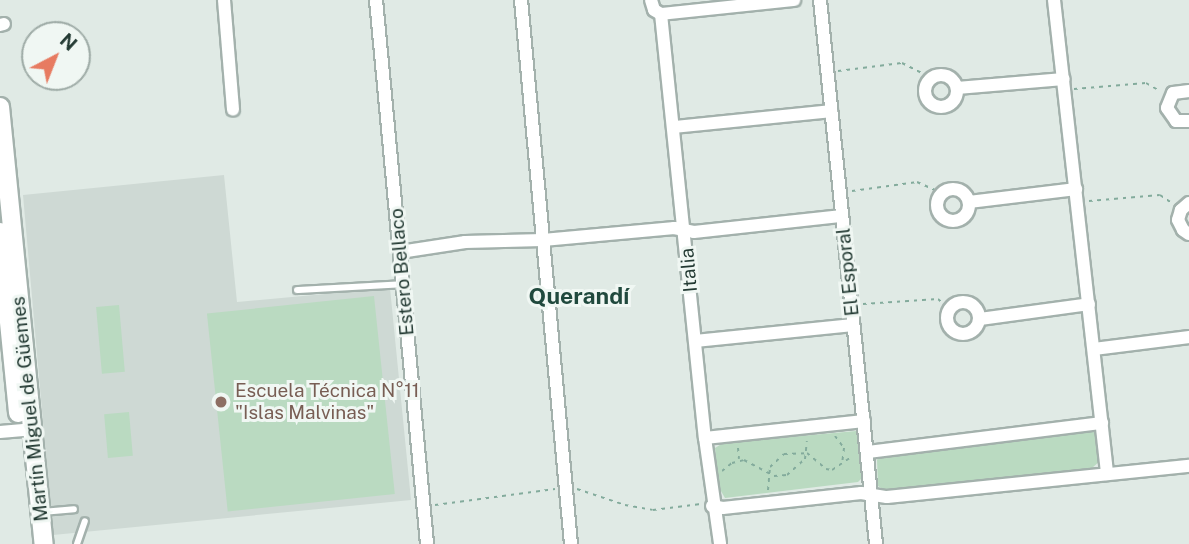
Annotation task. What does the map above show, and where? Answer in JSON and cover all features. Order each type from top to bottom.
[{"type":"main road","name":"Martín Miguel de Güemes","points":[[0,107],[10,325]]},
{"type":"main road","name":"Martín Miguel de Güemes","points":[[0,232],[10,325],[44,544]]},
{"type":"main road","name":"Martín Miguel de Güemes","points":[[26,430],[32,544]]},
{"type":"street","points":[[224,0],[233,110]]},
{"type":"street","name":"Estero Bellaco","points":[[376,0],[427,544]]},
{"type":"street","points":[[521,0],[571,544]]},
{"type":"street","name":"Italia","points":[[651,0],[654,10],[661,14],[712,506],[719,544]]},
{"type":"street","points":[[661,14],[794,0]]},
{"type":"street","name":"El Esporal","points":[[820,0],[864,421],[861,453],[872,495],[876,544]]},
{"type":"street","points":[[1054,0],[1107,474]]},
{"type":"street","points":[[947,76],[957,88],[952,103],[937,107],[925,97],[925,86],[931,78],[947,76]]},
{"type":"street","points":[[957,88],[1065,84]]},
{"type":"street","points":[[1189,91],[1178,91],[1170,97],[1167,108],[1171,118],[1181,122],[1189,121]]},
{"type":"street","points":[[674,127],[831,111]]},
{"type":"street","points":[[958,190],[969,202],[965,217],[950,222],[938,212],[937,202],[942,193],[958,190]]},
{"type":"street","points":[[969,202],[1076,196]]},
{"type":"street","points":[[1185,206],[1180,225],[1189,234]]},
{"type":"street","points":[[400,252],[465,242],[543,240],[842,216]]},
{"type":"street","points":[[957,303],[968,303],[976,309],[979,319],[972,332],[956,333],[948,325],[949,309],[957,303]]},
{"type":"street","points":[[979,319],[1090,304]]},
{"type":"street","points":[[695,341],[853,325]]},
{"type":"street","points":[[1094,349],[1189,337]]},
{"type":"street","points":[[705,438],[864,421]]},
{"type":"street","points":[[861,453],[1101,423]]},
{"type":"street","points":[[0,432],[26,430]]},
{"type":"street","points":[[712,506],[861,493],[887,497],[1189,466]]},
{"type":"lane","points":[[297,290],[403,284]]},
{"type":"lane","points":[[40,512],[74,509]]},
{"type":"lane","points":[[77,544],[85,521]]},
{"type":"path","points":[[828,72],[902,63],[931,78]]},
{"type":"path","points":[[1065,84],[1146,83],[1170,97]]},
{"type":"path","points":[[840,193],[917,182],[942,193]]},
{"type":"path","points":[[1076,196],[1160,195],[1185,206]]},
{"type":"path","points":[[851,305],[938,299],[949,309]]},
{"type":"path","points":[[827,425],[844,448],[842,466]]},
{"type":"path","points":[[719,477],[726,467],[739,460],[751,462],[768,474],[780,477],[792,473],[807,453],[805,427]]},
{"type":"path","points":[[737,435],[739,460]]},
{"type":"path","points":[[770,502],[768,474],[774,462],[784,454],[807,453],[826,469],[842,466],[861,453]]},
{"type":"shaded area","name":"Escuela Técnica N°11 \"Islas Malvinas\"","points":[[224,175],[237,302],[390,288],[411,500],[53,535],[23,195]]},
{"type":"green space","points":[[374,296],[395,494],[228,511],[207,314]]},
{"type":"green space","points":[[119,305],[125,372],[102,374],[96,307]]},
{"type":"green space","points":[[129,412],[133,456],[108,458],[104,414]]},
{"type":"green space","points":[[1095,429],[1100,461],[1092,468],[884,490],[878,486],[877,460],[881,455]]},
{"type":"green space","points":[[856,431],[861,434],[866,474],[858,482],[725,498],[718,486],[715,448],[723,443]]},
{"type":"place","name":"Escuela Técnica N°11 \"Islas Malvinas\"","points":[[221,402]]},
{"type":"district","name":"Querandí","points":[[579,296]]}]
